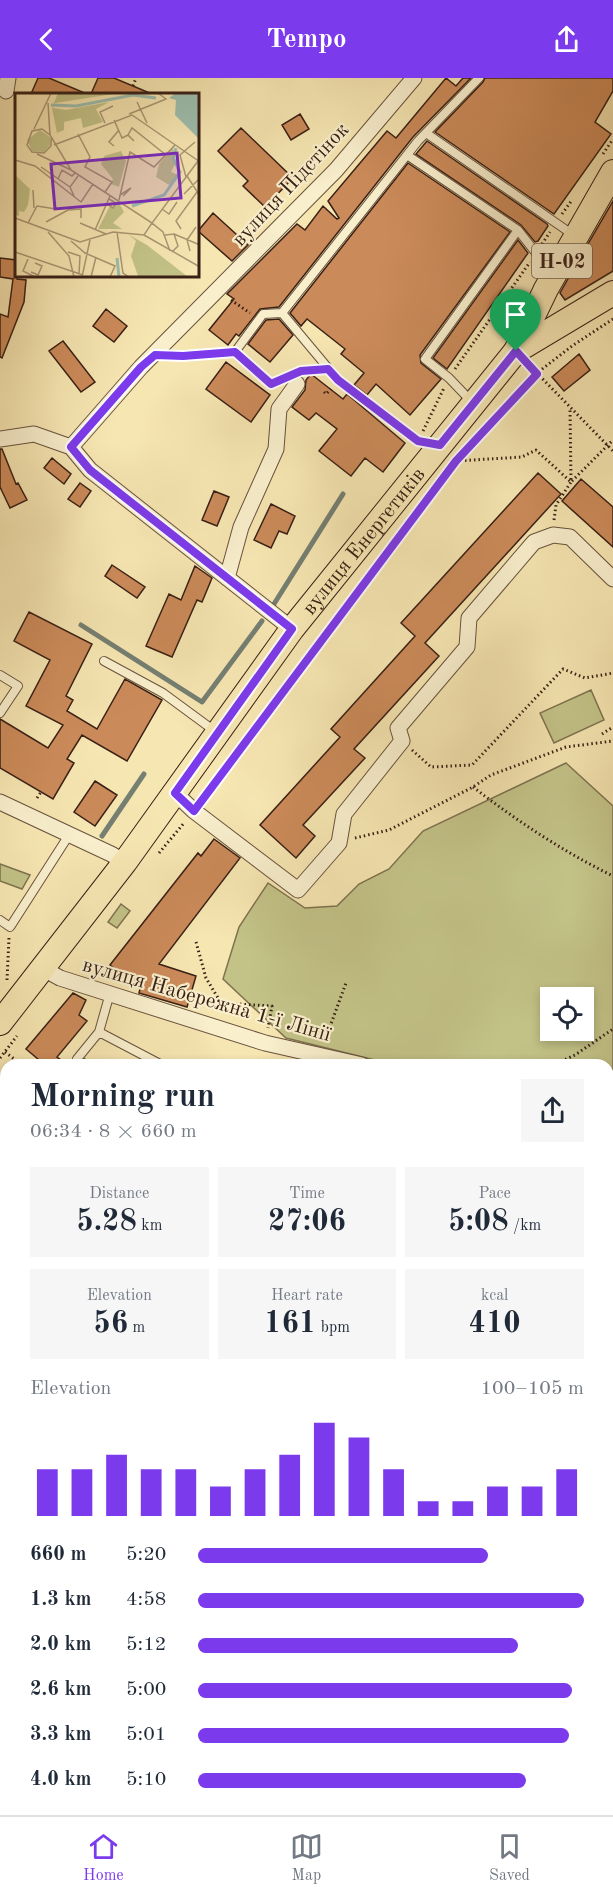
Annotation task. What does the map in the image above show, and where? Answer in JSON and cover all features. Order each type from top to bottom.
[{"type":"main road","name":"вулиця Енергетиків","points":[[9,1028],[42,968],[125,862],[292,629],[448,453],[474,403],[516,351],[556,271],[613,172]]},
{"type":"main road","name":"вулиця Енергетиків","points":[[516,351],[613,293]]},
{"type":"street","name":"вулиця Підстінок","points":[[71,447],[141,367],[336,170],[414,78]]},
{"type":"street","points":[[227,578],[241,527],[276,448],[279,409],[297,384]]},
{"type":"street","points":[[0,439],[34,435],[71,447],[90,470],[292,629]]},
{"type":"street","points":[[175,793],[194,811],[298,890],[339,843],[344,814],[402,741],[398,729],[467,647],[469,618],[534,542],[553,535],[570,537],[613,579]]},
{"type":"street","points":[[1,804],[125,862]]},
{"type":"street","name":"вулиця Набережна 1-ї Лінії","points":[[42,968],[60,978],[265,1043],[334,1059]]},
{"type":"lane","points":[[155,355],[183,356],[235,352],[263,314],[282,313],[407,155],[479,78]]},
{"type":"lane","points":[[426,133],[576,237]]},
{"type":"lane","points":[[407,155],[518,230],[536,253],[556,271]]},
{"type":"lane","points":[[474,403],[449,378],[425,359],[518,230]]},
{"type":"lane","points":[[282,313],[338,380],[418,441],[448,453]]},
{"type":"lane","points":[[104,661],[163,693],[218,732]]},
{"type":"lane","points":[[0,675],[18,686],[0,714]]},
{"type":"lane","points":[[0,920],[10,927],[69,835]]},
{"type":"lane","points":[[77,1059],[99,1032],[110,993]]},
{"type":"lane","points":[[99,1032],[151,1059]]},
{"type":"path","points":[[133,86],[136,78]]},
{"type":"path","points":[[219,290],[248,313],[263,314]]},
{"type":"path","points":[[156,855],[194,811],[448,453],[537,374],[572,346],[613,319]]},
{"type":"path","points":[[516,351],[613,451]]},
{"type":"path","points":[[235,352],[271,384],[281,379]]},
{"type":"path","points":[[324,392],[326,394],[333,386]]},
{"type":"path","points":[[570,406],[571,482]]},
{"type":"path","points":[[553,535],[556,505],[571,482],[613,440]]},
{"type":"path","points":[[448,453],[522,457],[536,450],[571,482]]},
{"type":"path","points":[[402,741],[431,766],[472,765],[564,669],[585,678],[613,673]]},
{"type":"path","points":[[602,734],[613,727]]},
{"type":"path","points":[[339,843],[389,830],[473,787],[491,775],[566,747],[613,741]]},
{"type":"path","points":[[473,787],[583,862],[613,876]]},
{"type":"path","points":[[37,798],[41,792]]},
{"type":"path","points":[[7,981],[10,927]]},
{"type":"path","points":[[196,942],[206,978],[221,1003],[272,1006],[260,1059]]},
{"type":"path","points":[[320,1056],[346,983]]},
{"type":"path","points":[[0,1058],[5,1052],[9,1028]]},
{"type":"path","points":[[566,1059],[613,1029]]},
{"type":"path","points":[[5,1052],[14,1059]]},
{"type":"green space","points":[[591,690],[604,720],[554,743],[540,713]]},
{"type":"green space","points":[[566,763],[613,806],[613,1059],[371,1059],[286,1038],[223,979],[239,927],[268,883],[305,908],[337,906],[359,884],[389,869],[423,831]]},
{"type":"green space","points":[[0,864],[30,875],[22,889],[0,881]]},
{"type":"green space","points":[[121,904],[130,911],[117,928],[108,922]]},
{"type":"building","points":[[38,78],[49,78],[85,93],[31,93]]},
{"type":"building","points":[[98,78],[114,78],[150,93],[91,93]]},
{"type":"building","points":[[446,78],[456,86],[463,78],[471,78],[413,137],[279,307],[260,309],[239,336],[236,334],[228,345],[209,330],[234,299],[227,294],[297,224],[305,230],[323,206],[337,219],[339,218],[328,201],[387,131],[396,138]]},
{"type":"building","points":[[485,78],[613,78],[613,91],[595,122],[611,134],[554,214],[435,132]]},
{"type":"building","points":[[300,114],[309,129],[291,140],[282,125]]},
{"type":"building","points":[[241,128],[293,178],[265,207],[243,186],[248,181],[218,151]]},
{"type":"building","points":[[427,141],[547,224],[548,226],[538,241],[535,242],[521,225],[416,154]]},
{"type":"building","points":[[408,163],[510,232],[420,355],[421,363],[441,379],[410,415],[376,384],[367,395],[354,385],[364,373],[341,354],[345,349],[307,319],[301,326],[290,313]]},
{"type":"building","points":[[613,201],[613,271],[565,300],[560,293],[577,263],[585,258],[581,256]]},
{"type":"building","points":[[213,213],[248,245],[232,261],[200,233],[200,229]]},
{"type":"building","points":[[518,240],[528,253],[447,369],[433,358]]},
{"type":"building","points":[[0,258],[15,260],[15,278],[26,280],[24,302],[2,358],[0,357],[0,314],[8,317],[13,279],[0,277]]},
{"type":"building","points":[[106,309],[127,326],[114,342],[93,326]]},
{"type":"building","points":[[279,319],[293,335],[270,362],[248,344],[266,320]]},
{"type":"building","points":[[63,341],[95,382],[81,392],[49,351]]},
{"type":"building","points":[[579,354],[590,370],[564,391],[552,377]]},
{"type":"building","points":[[226,362],[270,395],[251,422],[206,389]]},
{"type":"building","points":[[311,374],[343,399],[347,394],[405,443],[383,472],[365,458],[351,476],[319,451],[337,429],[316,413],[309,420],[292,407],[305,390],[306,380]]},
{"type":"building","points":[[0,449],[2,449],[16,484],[18,483],[27,500],[10,508],[0,487]]},
{"type":"building","points":[[52,458],[71,474],[64,484],[44,468]]},
{"type":"building","points":[[538,473],[561,494],[425,643],[439,656],[354,749],[365,758],[303,825],[315,836],[296,858],[260,825],[340,737],[331,729],[415,636],[401,623]]},
{"type":"building","points":[[581,479],[613,507],[613,547],[562,501]]},
{"type":"building","points":[[80,483],[91,491],[80,507],[68,499]]},
{"type":"building","points":[[214,491],[229,497],[217,526],[202,520]]},
{"type":"building","points":[[271,504],[295,516],[287,534],[279,531],[271,548],[254,540]]},
{"type":"building","points":[[112,565],[145,587],[137,598],[105,576]]},
{"type":"building","points":[[195,566],[212,578],[202,602],[197,600],[172,657],[146,646],[169,594],[181,600]]},
{"type":"building","points":[[29,612],[92,644],[66,696],[73,700],[67,711],[97,729],[125,679],[162,700],[127,761],[82,735],[67,759],[74,763],[53,799],[0,768],[0,719],[48,748],[63,725],[26,706],[50,660],[14,641]]},
{"type":"building","points":[[95,781],[117,795],[95,826],[74,812]]},
{"type":"building","points":[[214,839],[240,858],[159,964],[196,976],[187,1007],[139,993],[140,989],[110,965],[198,853],[201,856]]},
{"type":"building","points":[[73,993],[86,1000],[79,1015],[87,1021],[57,1057],[60,1059],[38,1059],[26,1049]]},
{"type":"waterway","points":[[274,604],[343,494]]},
{"type":"waterway","points":[[81,625],[202,702],[262,621]]},
{"type":"waterway","points":[[102,836],[144,774]]},
{"type":"route","points":[[516,351],[537,374],[456,461],[194,811],[175,793],[292,629],[90,470],[71,447],[141,367],[155,355],[183,356],[235,352],[271,384],[301,371],[328,369],[338,380],[418,441],[440,445],[516,351]]}]
